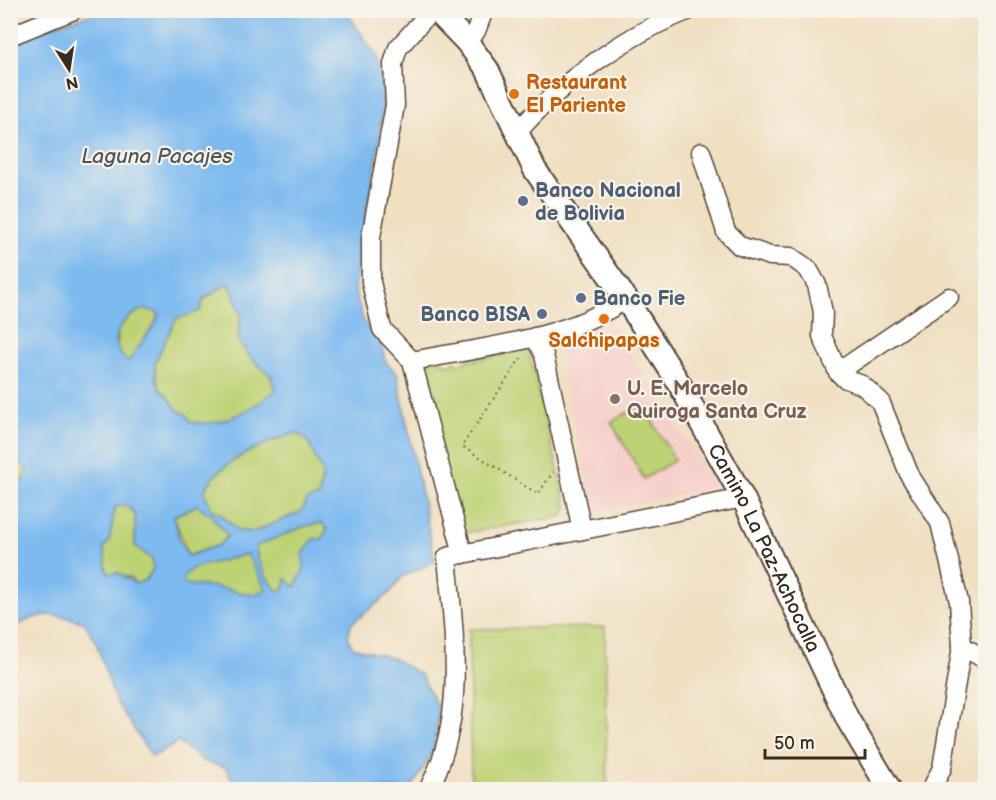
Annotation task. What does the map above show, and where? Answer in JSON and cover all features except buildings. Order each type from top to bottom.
[{"type":"main road","name":"Camino La Paz-Achocalla","points":[[434,10],[466,41],[487,69],[535,170],[626,299],[680,385],[744,498],[848,720],[890,789]]},
{"type":"street","points":[[10,36],[74,10]]},
{"type":"street","points":[[434,10],[398,48],[393,64],[395,105],[371,237],[371,282],[382,329],[412,361],[463,554]]},
{"type":"street","points":[[466,41],[476,31],[484,10]]},
{"type":"street","points":[[516,134],[539,107],[592,66],[654,24],[690,10]]},
{"type":"street","points":[[701,152],[726,232],[740,246],[770,256],[791,257],[808,269],[817,285],[823,312],[822,336],[838,372],[844,378],[862,385],[880,401],[910,476],[940,523],[959,602],[962,646],[945,758],[930,789]]},
{"type":"street","points":[[838,372],[949,297]]},
{"type":"street","points":[[412,361],[535,337],[593,318],[626,299]]},
{"type":"street","points":[[535,337],[544,355],[582,531]]},
{"type":"street","points":[[428,789],[445,754],[457,662],[447,558],[744,498]]},
{"type":"street","points":[[962,646],[986,660]]},
{"type":"path","points":[[521,358],[462,446],[538,494],[557,465]]},
{"type":"shaded area","name":"U. E. Marcelo Quiroga Santa Cruz","points":[[609,320],[713,481],[708,490],[594,512],[556,339]]},
{"type":"green space","points":[[229,283],[241,314],[238,340],[250,357],[270,375],[276,390],[236,416],[214,422],[191,422],[186,414],[177,410],[168,396],[160,389],[155,362],[176,318],[200,311],[203,300]]},
{"type":"green space","points":[[145,308],[159,313],[155,324],[128,362],[119,355],[115,346],[118,340],[117,331],[132,313]]},
{"type":"green space","points":[[509,346],[528,348],[567,507],[563,516],[459,534],[423,363],[437,359],[451,366],[454,361],[460,364],[471,359],[476,361],[479,357],[483,360],[487,356],[492,358],[497,353],[502,356]]},
{"type":"green space","points":[[642,404],[675,460],[644,479],[611,422]]},
{"type":"green space","points":[[297,433],[307,440],[323,473],[319,496],[307,500],[301,512],[254,532],[239,531],[219,513],[212,510],[204,492],[210,481],[220,471],[258,447]]},
{"type":"green space","points":[[10,458],[14,458],[27,469],[23,481],[11,479]]},
{"type":"green space","points":[[126,505],[135,514],[135,546],[152,559],[153,569],[146,580],[136,584],[131,578],[108,573],[103,548],[109,542],[115,507]]},
{"type":"green space","points":[[197,505],[211,515],[228,536],[219,545],[188,556],[174,516]]},
{"type":"green space","points":[[322,523],[328,529],[294,587],[278,591],[270,582],[257,558],[256,546],[305,526]]},
{"type":"green space","points":[[248,554],[266,589],[260,592],[248,594],[183,583],[183,577],[193,568]]},
{"type":"green space","points":[[605,627],[607,789],[471,789],[469,629]]},
{"type":"water","name":"Laguna Pacajes","points":[[102,11],[346,11],[376,56],[384,95],[378,152],[361,239],[355,292],[364,323],[381,344],[385,361],[397,373],[435,561],[402,577],[390,593],[351,624],[348,637],[352,647],[392,658],[421,675],[438,708],[434,749],[411,789],[236,789],[226,768],[204,761],[178,742],[152,757],[115,700],[97,645],[85,623],[56,615],[47,615],[29,619],[11,630],[11,479],[23,481],[27,469],[14,458],[10,458],[11,42],[18,36]],"holes":[[[229,283],[241,314],[238,340],[250,357],[270,375],[276,390],[236,416],[203,423],[191,422],[186,414],[177,410],[168,396],[160,389],[156,379],[155,362],[176,319],[200,311],[203,299]],[[145,309],[159,313],[155,324],[128,362],[121,355],[116,339],[122,324]],[[297,433],[307,440],[323,473],[319,496],[307,500],[301,512],[254,532],[239,531],[219,513],[212,510],[204,492],[210,481],[231,462],[272,441]],[[126,505],[135,514],[135,546],[152,559],[153,570],[146,580],[136,584],[119,573],[108,573],[103,548],[109,542],[115,507]],[[197,505],[211,515],[228,536],[219,545],[188,556],[180,541],[174,516]],[[322,523],[327,529],[321,540],[314,538],[303,554],[304,569],[295,587],[286,579],[284,589],[278,591],[274,587],[260,564],[256,546],[305,526]],[[247,554],[266,589],[254,594],[241,593],[183,583],[183,577],[193,568]]]},
{"type":"place","name":"Restaurant El Pariente","points":[[514,94]]},
{"type":"place","name":"Banco Nacional de Bolivia","points":[[523,201]]},
{"type":"place","name":"Banco Fie","points":[[581,298]]},
{"type":"place","name":"Banco BISA","points":[[542,314]]},
{"type":"place","name":"Salchipapas","points":[[604,319]]},
{"type":"place","name":"U. E. Marcelo Quiroga Santa Cruz","points":[[615,399]]}]
